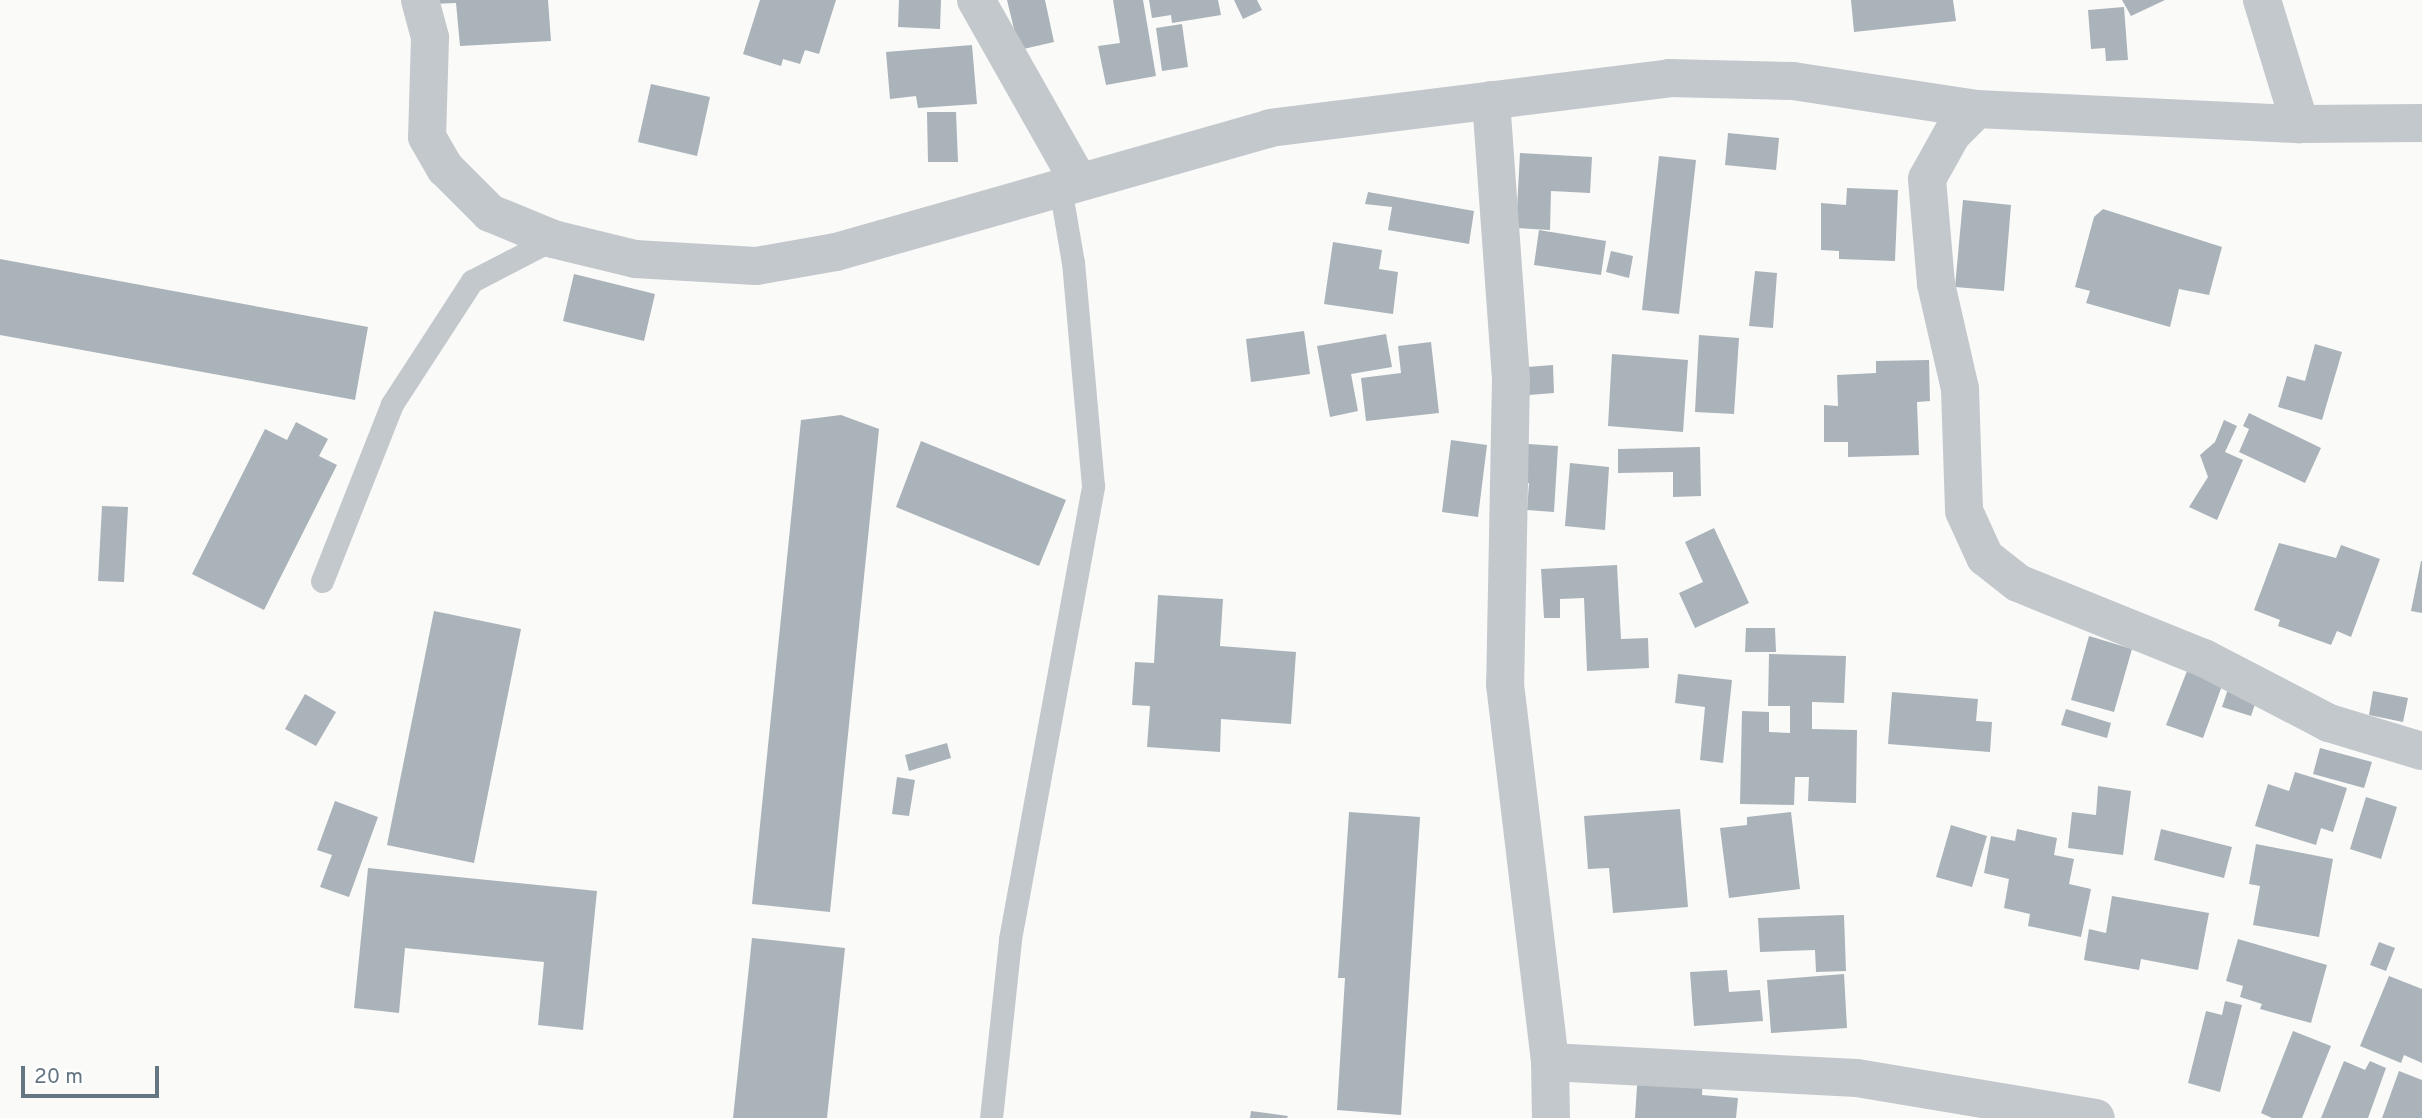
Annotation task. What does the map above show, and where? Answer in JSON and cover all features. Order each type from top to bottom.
[{"type":"street","points":[[420,0],[430,38],[427,137],[445,168],[490,213],[554,239],[635,259],[756,266],[836,252],[1270,128],[1683,78],[1793,80],[1977,109],[2300,124],[2422,123]]},
{"type":"street","points":[[976,0],[1070,184]]},
{"type":"street","points":[[2262,0],[2300,124]]},
{"type":"street","points":[[1491,100],[1511,379],[1505,684],[1550,1062],[1551,1118]]},
{"type":"street","points":[[1977,109],[1952,134],[1927,179],[1936,284],[1960,388],[1964,511],[1985,557],[2018,583],[2204,658],[2329,723],[2422,751]]},
{"type":"street","points":[[1550,1062],[1857,1078],[2096,1118]]},
{"type":"lane","points":[[991,1118],[1010,939],[1093,486],[1073,263],[1070,184]]},
{"type":"lane","points":[[322,581],[393,404],[472,281],[554,239]]},
{"type":"building","points":[[432,0],[548,0],[551,41],[460,46],[456,3],[432,4]]},
{"type":"building","points":[[760,0],[836,0],[819,54],[805,50],[800,64],[783,59],[781,66],[743,54]]},
{"type":"building","points":[[899,0],[941,0],[940,29],[898,27]]},
{"type":"building","points":[[1007,0],[1045,0],[1054,42],[1019,50]]},
{"type":"building","points":[[1113,0],[1143,0],[1156,76],[1106,85],[1098,46],[1120,43]]},
{"type":"building","points":[[1149,0],[1218,0],[1221,15],[1172,23],[1171,15],[1152,18]]},
{"type":"building","points":[[1234,0],[1257,0],[1262,10],[1243,19]]},
{"type":"building","points":[[1851,0],[1953,0],[1956,21],[1854,32]]},
{"type":"building","points":[[2122,0],[2165,0],[2131,16]]},
{"type":"building","points":[[2124,7],[2128,60],[2106,61],[2105,48],[2091,49],[2088,10]]},
{"type":"building","points":[[1182,24],[1188,67],[1162,71],[1156,28]]},
{"type":"building","points":[[972,45],[977,104],[918,108],[916,96],[890,99],[886,52]]},
{"type":"building","points":[[651,84],[710,97],[697,156],[638,142]]},
{"type":"building","points":[[927,112],[956,112],[958,162],[928,162]]},
{"type":"building","points":[[1728,133],[1779,138],[1776,170],[1725,165]]},
{"type":"building","points":[[1520,153],[1592,157],[1590,193],[1551,191],[1550,230],[1516,228]]},
{"type":"building","points":[[1659,156],[1696,160],[1679,314],[1642,310]]},
{"type":"building","points":[[1847,188],[1898,190],[1895,261],[1839,259],[1839,251],[1821,250],[1821,203],[1846,205]]},
{"type":"building","points":[[1368,192],[1474,211],[1469,244],[1388,230],[1392,207],[1365,204]]},
{"type":"building","points":[[1963,200],[2011,205],[2004,291],[1955,287]]},
{"type":"building","points":[[2103,209],[2222,247],[2209,295],[2179,289],[2170,327],[2086,303],[2090,291],[2075,287],[2094,217]]},
{"type":"building","points":[[1539,230],[1606,241],[1601,275],[1534,265]]},
{"type":"building","points":[[1333,242],[1382,250],[1379,269],[1398,272],[1393,314],[1324,304]]},
{"type":"building","points":[[1611,251],[1633,256],[1629,278],[1606,272]]},
{"type":"building","points":[[0,259],[368,327],[355,400],[0,335]]},
{"type":"building","points":[[1755,271],[1777,273],[1773,328],[1749,326]]},
{"type":"building","points":[[574,274],[655,294],[644,341],[563,321]]},
{"type":"building","points":[[1304,331],[1310,374],[1251,382],[1246,339]]},
{"type":"building","points":[[1386,334],[1392,367],[1351,374],[1358,411],[1330,417],[1317,346]]},
{"type":"building","points":[[1699,335],[1739,338],[1734,414],[1695,412]]},
{"type":"building","points":[[1431,342],[1439,413],[1366,421],[1361,378],[1401,373],[1398,346]]},
{"type":"building","points":[[2315,344],[2342,352],[2322,420],[2278,407],[2287,376],[2305,381]]},
{"type":"building","points":[[1612,354],[1688,360],[1683,432],[1608,426]]},
{"type":"building","points":[[1929,360],[1930,401],[1917,402],[1919,455],[1848,457],[1848,442],[1824,442],[1824,405],[1838,406],[1837,375],[1876,373],[1876,361]]},
{"type":"building","points":[[1553,365],[1554,393],[1529,395],[1527,367]]},
{"type":"building","points":[[2249,413],[2321,448],[2305,483],[2239,452],[2249,429],[2243,426]]},
{"type":"building","points":[[841,415],[879,429],[830,912],[752,904],[801,420]]},
{"type":"building","points":[[2224,420],[2237,426],[2225,452],[2243,460],[2217,520],[2189,507],[2208,477],[2200,455],[2215,442]]},
{"type":"building","points":[[296,422],[328,439],[319,456],[337,465],[264,610],[192,574],[265,429],[287,440]]},
{"type":"building","points":[[1451,440],[1487,445],[1478,517],[1442,512]]},
{"type":"building","points":[[921,441],[1066,500],[1039,566],[896,507]]},
{"type":"building","points":[[1528,444],[1558,446],[1554,512],[1527,510],[1529,483],[1520,483]]},
{"type":"building","points":[[1700,447],[1701,496],[1673,497],[1673,472],[1618,473],[1618,449]]},
{"type":"building","points":[[1570,463],[1609,467],[1605,530],[1565,526]]},
{"type":"building","points":[[102,506],[128,507],[124,582],[98,581]]},
{"type":"building","points":[[1714,528],[1749,603],[1695,628],[1679,593],[1703,582],[1685,542]]},
{"type":"building","points":[[2279,543],[2336,558],[2341,545],[2380,559],[2351,637],[2337,631],[2331,645],[2278,626],[2280,620],[2254,610]]},
{"type":"building","points":[[2422,561],[2422,613],[2411,611]]},
{"type":"building","points":[[1617,565],[1621,639],[1648,638],[1649,668],[1587,671],[1584,598],[1560,599],[1560,618],[1544,618],[1541,569]]},
{"type":"building","points":[[1158,595],[1223,599],[1220,646],[1296,652],[1291,724],[1221,719],[1220,752],[1147,747],[1150,706],[1132,705],[1135,662],[1154,663]]},
{"type":"building","points":[[434,611],[521,629],[474,863],[387,845]]},
{"type":"building","points":[[1746,628],[1775,628],[1776,652],[1745,652]]},
{"type":"building","points":[[2089,636],[2132,649],[2114,712],[2071,700]]},
{"type":"building","points":[[1769,654],[1846,656],[1844,703],[1812,702],[1812,729],[1857,730],[1856,803],[1808,801],[1809,777],[1795,777],[1794,805],[1740,804],[1742,711],[1769,712],[1769,732],[1790,733],[1790,706],[1768,706]]},
{"type":"building","points":[[2187,671],[2223,683],[2203,738],[2166,725]]},
{"type":"building","points":[[1678,674],[1732,680],[1723,763],[1700,760],[1705,707],[1675,703]]},
{"type":"building","points":[[2230,683],[2259,692],[2251,716],[2222,707]]},
{"type":"building","points":[[2373,691],[2408,698],[2403,722],[2369,715]]},
{"type":"building","points":[[1892,692],[1978,699],[1976,721],[1992,722],[1990,752],[1888,744]]},
{"type":"building","points":[[305,694],[336,712],[316,746],[285,729]]},
{"type":"building","points":[[2066,709],[2111,723],[2107,738],[2061,725]]},
{"type":"building","points":[[947,743],[951,758],[909,771],[905,755]]},
{"type":"building","points":[[2320,748],[2372,762],[2364,788],[2313,774]]},
{"type":"building","points":[[2295,772],[2347,788],[2333,832],[2321,828],[2316,845],[2255,826],[2268,784],[2289,791]]},
{"type":"building","points":[[897,777],[915,780],[909,816],[892,814]]},
{"type":"building","points":[[2098,786],[2131,791],[2123,855],[2068,848],[2072,812],[2096,815]]},
{"type":"building","points":[[2366,797],[2397,807],[2381,859],[2350,849]]},
{"type":"building","points":[[335,801],[378,817],[349,897],[320,887],[332,855],[317,850]]},
{"type":"building","points":[[1680,809],[1688,907],[1613,913],[1609,868],[1588,869],[1584,816]]},
{"type":"building","points":[[1349,812],[1420,817],[1401,1115],[1337,1110],[1345,978],[1338,978]]},
{"type":"building","points":[[1791,812],[1800,889],[1729,898],[1720,828],[1747,825],[1747,817]]},
{"type":"building","points":[[1951,825],[1987,836],[1972,887],[1936,877]]},
{"type":"building","points":[[2017,829],[2057,838],[2054,855],[2074,859],[2069,884],[2091,889],[2081,937],[2028,926],[2030,914],[2004,908],[2009,879],[1984,873],[1991,836],[2015,841]]},
{"type":"building","points":[[2161,829],[2232,847],[2224,878],[2154,860]]},
{"type":"building","points":[[2256,844],[2333,859],[2319,937],[2253,925],[2260,886],[2249,884]]},
{"type":"building","points":[[368,868],[597,891],[583,1030],[538,1025],[544,962],[405,948],[399,1013],[354,1008]]},
{"type":"building","points":[[2112,896],[2209,913],[2198,970],[2141,959],[2139,970],[2084,960],[2089,929],[2106,933]]},
{"type":"building","points":[[1844,915],[1846,971],[1816,972],[1815,950],[1760,952],[1758,918]]},
{"type":"building","points":[[752,938],[845,948],[827,1118],[733,1118]]},
{"type":"building","points":[[2238,939],[2327,965],[2311,1023],[2260,1009],[2262,1004],[2240,997],[2243,986],[2226,981]]},
{"type":"building","points":[[2379,942],[2395,948],[2386,971],[2370,965]]},
{"type":"building","points":[[1727,970],[1729,992],[1760,990],[1763,1021],[1694,1026],[1690,972]]},
{"type":"building","points":[[1844,974],[1847,1028],[1771,1033],[1767,980]]},
{"type":"building","points":[[2389,976],[2422,989],[2422,1063],[2404,1055],[2401,1063],[2360,1046]]},
{"type":"building","points":[[2225,1001],[2242,1005],[2220,1092],[2188,1083],[2206,1011],[2222,1015]]},
{"type":"building","points":[[2293,1031],[2331,1046],[2302,1118],[2272,1118],[2261,1113]]},
{"type":"building","points":[[2344,1061],[2365,1070],[2370,1061],[2386,1068],[2368,1118],[2321,1118]]},
{"type":"building","points":[[1638,1070],[1703,1074],[1702,1095],[1738,1098],[1736,1118],[1635,1118]]},
{"type":"building","points":[[2399,1071],[2422,1080],[2422,1118],[2382,1118]]},
{"type":"building","points":[[1251,1111],[1288,1116],[1250,1118]]}]
